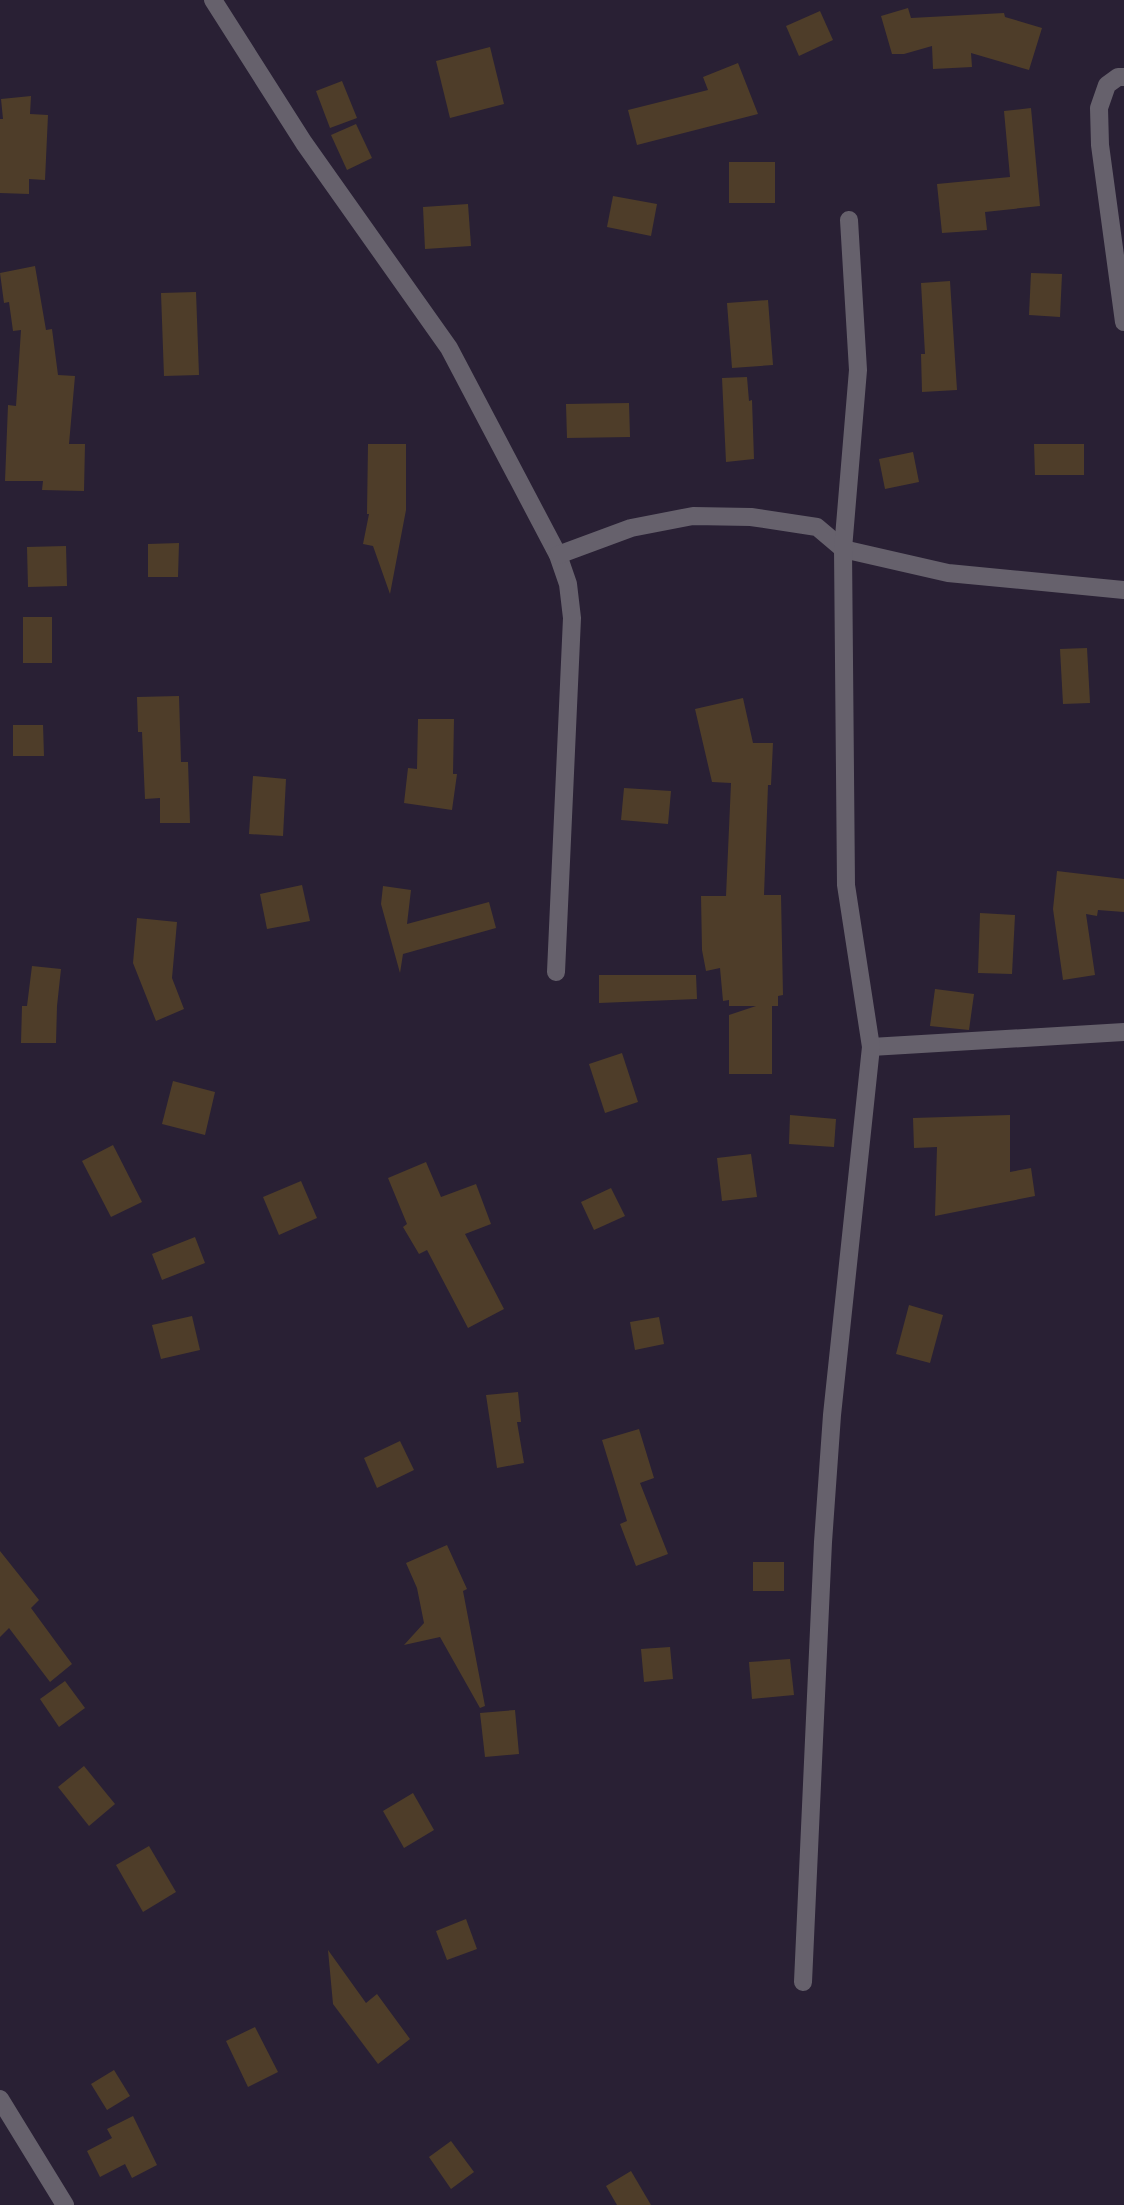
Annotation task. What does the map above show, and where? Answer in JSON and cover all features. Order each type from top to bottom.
[{"type":"street","points":[[213,0],[304,143],[449,348],[558,555],[568,584],[572,618],[556,972]]},
{"type":"street","points":[[1124,78],[1118,78],[1107,85],[1099,108],[1100,145],[1124,323]]},
{"type":"street","points":[[803,1982],[822,1542],[832,1415],[871,1048],[846,885],[842,548],[858,370],[849,220]]},
{"type":"street","points":[[558,555],[631,528],[693,516],[751,517],[817,527],[842,548],[948,573],[1124,590]]},
{"type":"street","points":[[871,1048],[1124,1032]]},
{"type":"street","points":[[0,2099],[65,2205]]},
{"type":"building","points":[[908,8],[911,18],[1004,13],[1005,17],[1042,28],[1029,70],[971,53],[972,67],[933,69],[932,46],[904,54],[892,54],[881,16]]},
{"type":"building","points":[[820,11],[833,40],[799,56],[786,26]]},
{"type":"building","points":[[490,47],[504,104],[450,118],[436,61]]},
{"type":"building","points":[[738,63],[758,114],[637,145],[628,110],[708,90],[703,77]]},
{"type":"building","points":[[342,81],[357,118],[330,128],[316,91]]},
{"type":"building","points":[[31,96],[30,114],[48,115],[45,180],[29,179],[29,194],[0,193],[0,119],[3,119],[1,99]]},
{"type":"building","points":[[1031,108],[1040,206],[985,212],[987,230],[942,233],[937,184],[1010,177],[1004,111]]},
{"type":"building","points":[[356,124],[372,158],[347,170],[331,135]]},
{"type":"building","points":[[729,162],[775,162],[775,203],[729,203]]},
{"type":"building","points":[[613,196],[657,204],[651,236],[607,227]]},
{"type":"building","points":[[468,204],[471,246],[425,249],[423,207]]},
{"type":"building","points":[[35,266],[46,330],[52,329],[58,375],[75,376],[69,444],[85,444],[84,491],[42,490],[43,481],[5,481],[8,405],[16,406],[21,330],[13,331],[9,302],[4,303],[0,273]]},
{"type":"building","points":[[1031,273],[1062,274],[1060,317],[1029,315]]},
{"type":"building","points":[[950,281],[957,390],[922,392],[921,354],[925,354],[921,283]]},
{"type":"building","points":[[196,292],[199,375],[164,376],[161,293]]},
{"type":"building","points":[[768,300],[773,365],[732,368],[727,303]]},
{"type":"building","points":[[747,377],[749,401],[752,400],[754,459],[726,462],[722,378]]},
{"type":"building","points":[[629,403],[630,437],[567,438],[566,404]]},
{"type":"building","points":[[368,444],[406,444],[406,510],[390,594],[373,546],[363,544],[369,514]]},
{"type":"building","points":[[1034,444],[1084,444],[1084,475],[1035,475]]},
{"type":"building","points":[[913,452],[919,482],[885,489],[879,459]]},
{"type":"building","points":[[179,543],[178,577],[148,577],[148,544]]},
{"type":"building","points":[[66,546],[67,586],[28,587],[27,547]]},
{"type":"building","points":[[23,617],[52,617],[52,663],[23,663]]},
{"type":"building","points":[[1087,648],[1090,703],[1063,704],[1060,649]]},
{"type":"building","points":[[179,696],[181,762],[188,762],[190,823],[160,823],[160,798],[145,799],[142,732],[138,732],[137,697]]},
{"type":"building","points":[[743,698],[753,743],[773,743],[771,785],[768,785],[764,895],[781,895],[783,995],[778,996],[778,1006],[772,1006],[772,1074],[729,1074],[729,1015],[756,1006],[729,1006],[729,1000],[723,1001],[720,968],[706,971],[702,950],[701,896],[726,896],[731,783],[712,782],[695,709]]},
{"type":"building","points":[[418,719],[454,719],[453,774],[457,774],[452,810],[404,803],[408,768],[417,769]]},
{"type":"building","points":[[13,725],[43,725],[44,756],[13,756]]},
{"type":"building","points":[[253,776],[286,779],[283,836],[249,834]]},
{"type":"building","points":[[624,788],[671,791],[668,824],[621,820]]},
{"type":"building","points":[[1057,871],[1124,879],[1124,912],[1098,910],[1097,916],[1086,914],[1095,975],[1063,980],[1053,909]]},
{"type":"building","points":[[302,885],[310,921],[267,929],[260,894]]},
{"type":"building","points":[[383,886],[411,890],[407,924],[489,902],[496,928],[403,954],[400,973],[381,904]]},
{"type":"building","points":[[980,913],[1015,915],[1012,974],[978,973]]},
{"type":"building","points":[[137,918],[177,922],[172,978],[184,1009],[156,1021],[133,963]]},
{"type":"building","points":[[32,966],[61,969],[56,1043],[21,1043],[22,1006],[27,1006]]},
{"type":"building","points":[[599,975],[696,975],[697,999],[599,1003]]},
{"type":"building","points":[[935,989],[974,994],[969,1030],[930,1026]]},
{"type":"building","points":[[622,1053],[638,1102],[605,1113],[589,1064]]},
{"type":"building","points":[[173,1081],[215,1092],[205,1135],[162,1124]]},
{"type":"building","points":[[790,1115],[836,1119],[834,1147],[789,1144]]},
{"type":"building","points":[[1010,1115],[1010,1172],[1031,1168],[1035,1196],[935,1216],[937,1147],[914,1148],[913,1118]]},
{"type":"building","points":[[113,1145],[142,1202],[111,1217],[82,1161]]},
{"type":"building","points":[[751,1154],[757,1197],[722,1201],[717,1158]]},
{"type":"building","points":[[426,1162],[441,1197],[476,1184],[491,1224],[465,1234],[504,1309],[468,1328],[427,1250],[419,1254],[403,1227],[407,1224],[388,1178]]},
{"type":"building","points":[[301,1181],[317,1218],[279,1235],[263,1197]]},
{"type":"building","points":[[611,1188],[625,1216],[594,1230],[581,1202]]},
{"type":"building","points":[[195,1237],[205,1263],[162,1280],[152,1254]]},
{"type":"building","points":[[909,1305],[943,1315],[930,1363],[896,1354]]},
{"type":"building","points":[[192,1316],[200,1350],[161,1359],[152,1325]]},
{"type":"building","points":[[659,1317],[664,1344],[635,1350],[630,1322]]},
{"type":"building","points":[[518,1392],[521,1422],[517,1422],[524,1463],[497,1468],[486,1395]]},
{"type":"building","points":[[639,1429],[654,1478],[640,1483],[668,1554],[636,1566],[620,1524],[627,1521],[602,1440]]},
{"type":"building","points":[[400,1441],[414,1470],[377,1488],[364,1458]]},
{"type":"building","points":[[447,1545],[467,1589],[463,1591],[485,1706],[480,1708],[440,1637],[404,1645],[424,1623],[417,1588],[406,1563]]},
{"type":"building","points":[[0,1551],[39,1600],[31,1608],[72,1664],[50,1682],[9,1628],[0,1637]]},
{"type":"building","points":[[753,1562],[784,1562],[784,1591],[753,1591]]},
{"type":"building","points":[[670,1647],[673,1679],[644,1682],[641,1649]]},
{"type":"building","points":[[790,1659],[794,1695],[752,1699],[749,1662]]},
{"type":"building","points":[[65,1681],[85,1708],[59,1727],[40,1699]]},
{"type":"building","points":[[515,1710],[519,1754],[485,1757],[480,1713]]},
{"type":"building","points":[[84,1766],[115,1804],[89,1826],[58,1787]]},
{"type":"building","points":[[413,1793],[434,1830],[404,1848],[383,1811]]},
{"type":"building","points":[[149,1846],[176,1892],[143,1912],[116,1865]]},
{"type":"building","points":[[466,1919],[477,1949],[447,1960],[436,1931]]},
{"type":"building","points":[[328,1950],[366,2003],[377,1994],[410,2039],[378,2064],[333,2004]]},
{"type":"building","points":[[255,2027],[278,2072],[248,2087],[226,2041]]},
{"type":"building","points":[[114,2070],[130,2096],[107,2110],[91,2084]]},
{"type":"building","points":[[133,2116],[157,2165],[132,2178],[125,2164],[100,2177],[87,2151],[112,2138],[107,2129]]},
{"type":"building","points":[[451,2141],[474,2172],[451,2189],[429,2157]]},
{"type":"building","points":[[631,2171],[651,2205],[617,2205],[606,2186]]}]
